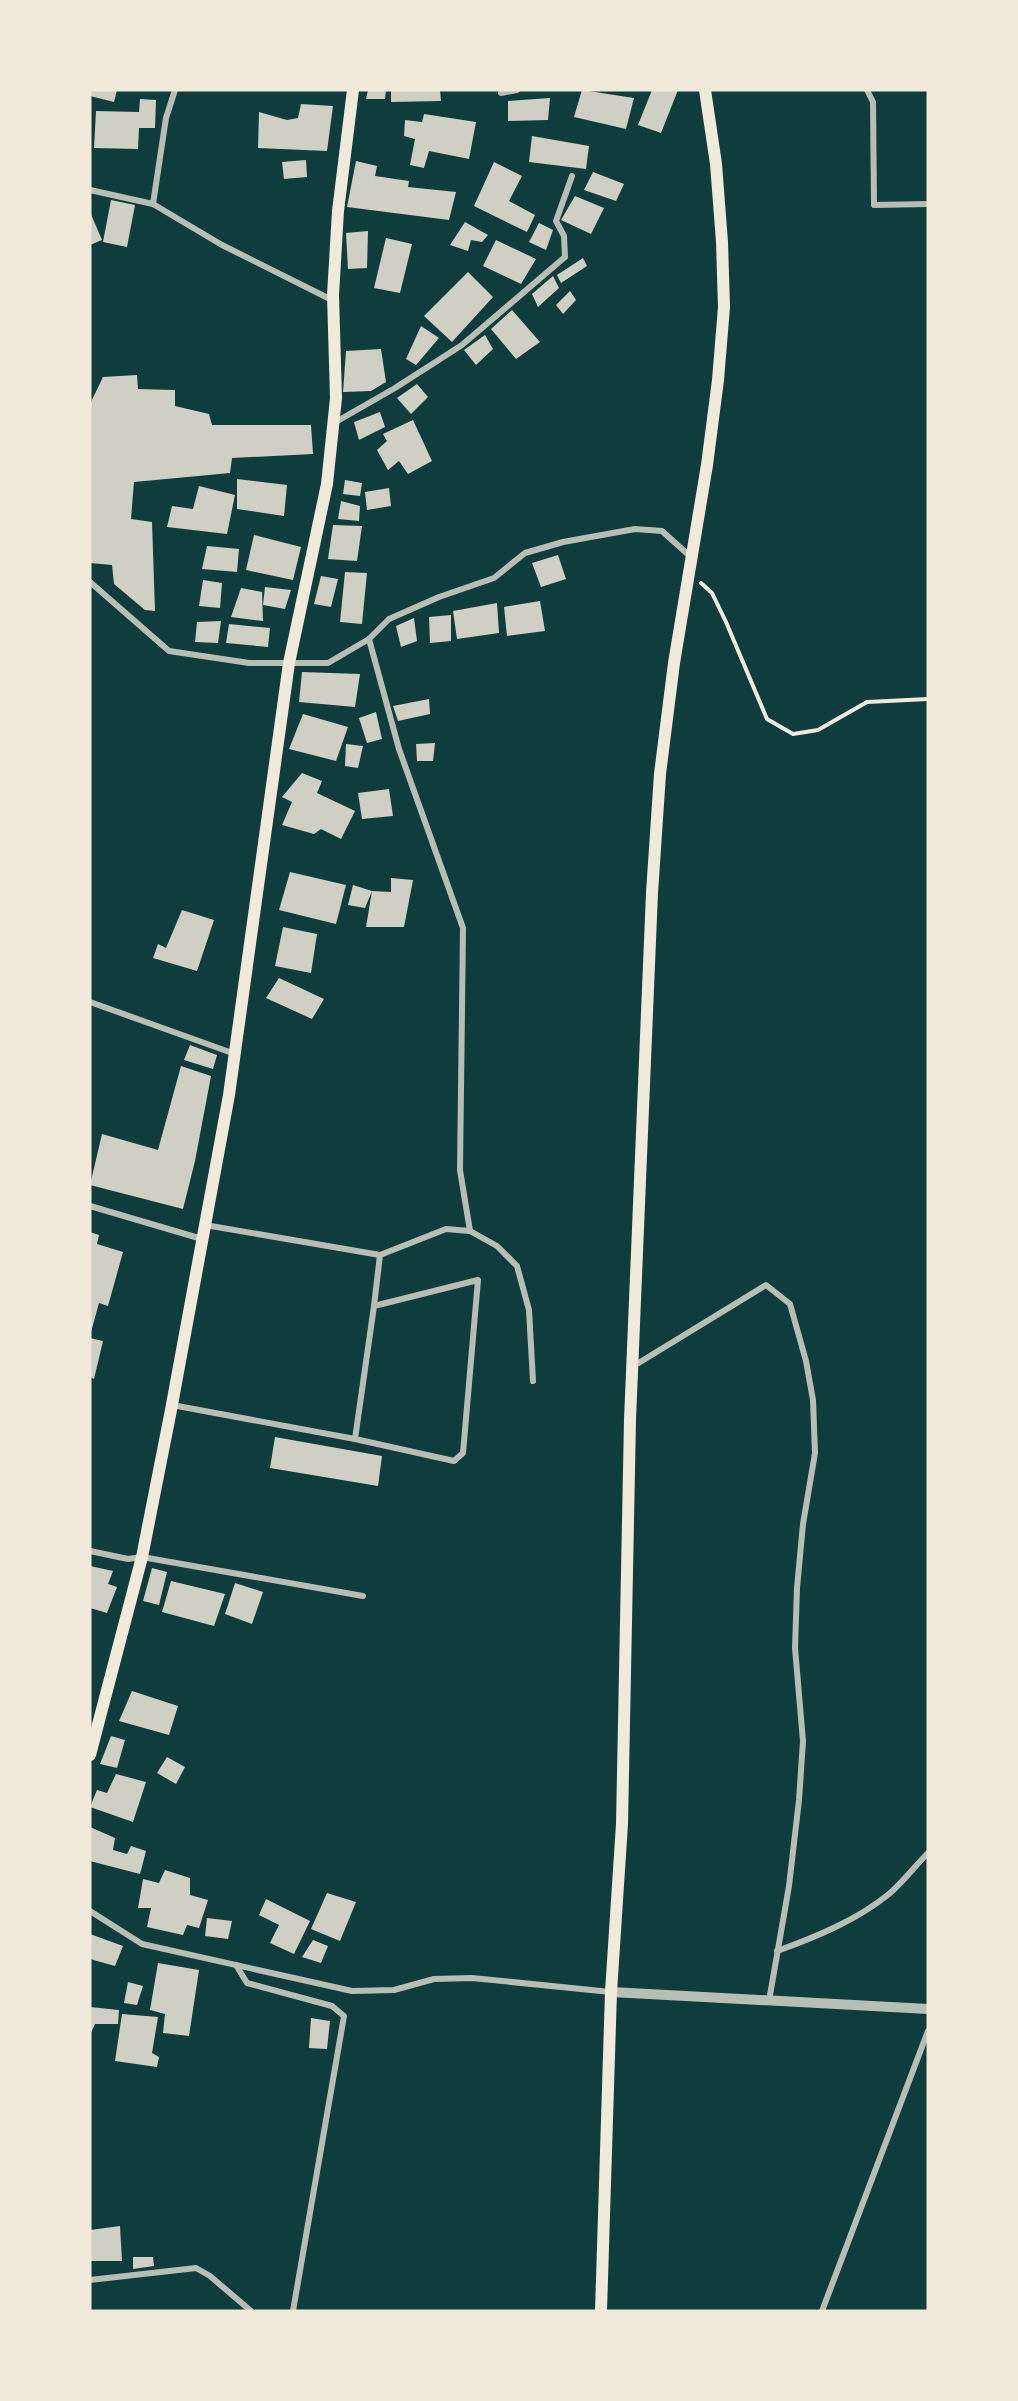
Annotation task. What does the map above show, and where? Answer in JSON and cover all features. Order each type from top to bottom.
[{"type":"main road","points":[[90,1755],[142,1557],[172,1404],[234,1054],[289,663],[327,484],[336,398],[333,300],[338,211],[352,90]]},
{"type":"main road","points":[[601,2311],[612,1992],[622,1824],[632,1368],[643,1064],[659,786],[674,663],[718,380],[724,307],[716,164],[705,90]]},
{"type":"street","points":[[153,204],[166,118],[175,90]]},
{"type":"street","points":[[502,90],[501,93],[517,90]]},
{"type":"street","points":[[867,90],[873,102],[874,205],[928,204]]},
{"type":"street","points":[[333,423],[462,345],[565,257],[564,236],[556,221],[572,176]]},
{"type":"street","points":[[90,190],[153,204],[222,245],[333,300]]},
{"type":"street","points":[[90,582],[169,651],[249,663],[327,663],[369,639],[389,619],[439,597],[494,578],[525,553],[563,542],[635,529],[662,531],[692,558]]},
{"type":"street","points":[[369,639],[399,749],[463,928],[460,1170],[470,1231]]},
{"type":"street","points":[[90,1002],[234,1054]]},
{"type":"street","points":[[90,1206],[202,1239]]},
{"type":"street","points":[[204,1225],[380,1255],[446,1229],[470,1231],[496,1246],[517,1266],[529,1310],[533,1381]]},
{"type":"street","points":[[355,1439],[380,1255]]},
{"type":"street","points":[[172,1404],[355,1439],[454,1461],[463,1453],[478,1280],[374,1306]]},
{"type":"street","points":[[632,1368],[766,1286],[790,1304],[806,1361],[813,1400],[815,1453],[803,1524],[795,1648],[803,1741],[789,1886],[769,2001]]},
{"type":"street","points":[[90,1551],[128,1559],[142,1557],[363,1596]]},
{"type":"street","points":[[777,1951],[813,1938],[889,1894],[928,1853]]},
{"type":"street","points":[[90,1911],[142,1944],[352,1991],[394,1990],[434,1979],[472,1978],[612,1992],[928,2009]]},
{"type":"street","points":[[236,1965],[247,1983],[332,2006],[344,2016],[293,2311]]},
{"type":"street","points":[[822,2311],[928,2031]]},
{"type":"street","points":[[90,2280],[196,2268],[210,2276],[251,2311]]},
{"type":"path","points":[[692,558],[699,581],[712,593],[726,622],[766,720],[793,734],[818,730],[867,702],[928,699]]},
{"type":"building","points":[[90,90],[117,90],[114,102],[90,96]]},
{"type":"building","points":[[368,90],[386,90],[385,99],[366,99]]},
{"type":"building","points":[[391,90],[440,90],[441,101],[391,102]]},
{"type":"building","points":[[582,90],[634,98],[626,129],[574,117]]},
{"type":"building","points":[[652,90],[678,90],[661,133],[638,125]]},
{"type":"building","points":[[550,98],[548,120],[508,121],[508,101]]},
{"type":"building","points":[[140,99],[156,100],[155,128],[139,128],[138,149],[94,148],[96,111],[139,112]]},
{"type":"building","points":[[301,104],[333,106],[327,151],[258,148],[259,112],[287,120],[298,118]]},
{"type":"building","points":[[424,114],[476,122],[469,159],[429,151],[424,168],[410,165],[415,139],[404,136],[405,120],[422,122]]},
{"type":"building","points":[[532,136],[589,146],[586,169],[529,162]]},
{"type":"building","points":[[306,160],[307,177],[284,179],[282,162]]},
{"type":"building","points":[[356,161],[377,166],[375,176],[409,181],[408,187],[456,192],[449,220],[347,207]]},
{"type":"building","points":[[494,162],[522,176],[509,201],[535,215],[527,232],[474,206]]},
{"type":"building","points":[[593,172],[624,184],[616,201],[584,190]]},
{"type":"building","points":[[575,196],[604,208],[591,234],[561,220]]},
{"type":"building","points":[[111,200],[135,205],[127,247],[103,242]]},
{"type":"building","points":[[90,212],[102,240],[90,245]]},
{"type":"building","points":[[465,222],[488,235],[482,242],[471,240],[468,251],[450,245]]},
{"type":"building","points":[[539,223],[553,230],[546,250],[529,242]]},
{"type":"building","points":[[368,231],[367,268],[348,269],[346,233]]},
{"type":"building","points":[[386,238],[412,244],[400,293],[374,288]]},
{"type":"building","points":[[496,240],[536,259],[521,284],[483,266]]},
{"type":"building","points":[[583,258],[587,266],[561,283],[557,275]]},
{"type":"building","points":[[468,272],[493,297],[452,342],[424,316]]},
{"type":"building","points":[[553,276],[559,288],[538,307],[532,294]]},
{"type":"building","points":[[570,291],[576,300],[563,314],[556,305]]},
{"type":"building","points":[[512,310],[540,342],[516,359],[491,329]]},
{"type":"building","points":[[421,326],[439,338],[416,365],[406,359]]},
{"type":"building","points":[[485,335],[493,349],[476,365],[464,350]]},
{"type":"building","points":[[381,349],[386,382],[371,391],[343,392],[346,351]]},
{"type":"building","points":[[137,375],[138,389],[175,390],[175,406],[209,414],[212,425],[311,425],[313,454],[232,458],[230,473],[134,482],[131,519],[152,522],[155,611],[145,610],[114,584],[112,565],[90,563],[90,404],[103,377]]},
{"type":"building","points":[[417,384],[428,397],[411,414],[397,398]]},
{"type":"building","points":[[380,412],[385,427],[359,440],[354,422]]},
{"type":"building","points":[[413,420],[432,461],[408,474],[399,461],[388,470],[377,450],[387,441],[383,434]]},
{"type":"building","points":[[237,479],[287,485],[284,516],[237,509]]},
{"type":"building","points":[[345,480],[362,483],[360,496],[343,494]]},
{"type":"building","points":[[199,486],[235,495],[227,534],[167,527],[172,506],[193,509]]},
{"type":"building","points":[[389,488],[391,506],[367,510],[365,492]]},
{"type":"building","points":[[341,501],[360,506],[359,521],[338,519]]},
{"type":"building","points":[[333,525],[362,526],[357,561],[328,559]]},
{"type":"building","points":[[254,535],[301,547],[293,580],[246,570]]},
{"type":"building","points":[[207,546],[239,549],[237,572],[202,569]]},
{"type":"building","points":[[558,555],[566,579],[541,587],[532,563]]},
{"type":"building","points":[[345,572],[367,573],[362,624],[340,622]]},
{"type":"building","points":[[321,576],[338,579],[331,607],[314,604]]},
{"type":"building","points":[[203,580],[222,583],[220,608],[199,606]]},
{"type":"building","points":[[265,587],[291,590],[285,609],[263,605]]},
{"type":"building","points":[[241,588],[262,592],[263,621],[231,617]]},
{"type":"building","points":[[540,601],[545,631],[507,636],[504,607]]},
{"type":"building","points":[[497,603],[499,633],[457,639],[453,611]]},
{"type":"building","points":[[451,615],[451,641],[430,643],[429,617]]},
{"type":"building","points":[[414,618],[417,641],[401,647],[396,626]]},
{"type":"building","points":[[221,621],[218,643],[195,642],[197,622]]},
{"type":"building","points":[[229,624],[270,628],[268,647],[226,643]]},
{"type":"building","points":[[302,672],[360,674],[355,707],[299,702]]},
{"type":"building","points":[[429,699],[430,714],[398,721],[393,706]]},
{"type":"building","points":[[376,712],[382,739],[367,743],[359,718]]},
{"type":"building","points":[[303,714],[348,727],[336,761],[289,749]]},
{"type":"building","points":[[435,743],[433,761],[417,761],[416,744]]},
{"type":"building","points":[[346,744],[363,746],[358,768],[345,766]]},
{"type":"building","points":[[302,773],[322,781],[317,793],[355,811],[341,839],[321,829],[314,834],[282,825],[292,802],[282,797]]},
{"type":"building","points":[[389,789],[393,816],[362,819],[358,793]]},
{"type":"building","points":[[290,872],[346,885],[336,924],[279,910]]},
{"type":"building","points":[[391,878],[413,880],[404,927],[366,927],[372,891],[391,892]]},
{"type":"building","points":[[353,885],[372,891],[365,908],[348,905]]},
{"type":"building","points":[[182,910],[214,920],[197,971],[153,958],[158,944],[166,948]]},
{"type":"building","points":[[283,927],[317,934],[311,973],[275,966]]},
{"type":"building","points":[[279,978],[324,999],[312,1019],[266,998]]},
{"type":"building","points":[[190,1045],[217,1055],[213,1069],[184,1060]]},
{"type":"building","points":[[181,1066],[211,1076],[195,1161],[183,1209],[90,1185],[102,1134],[158,1150]]},
{"type":"building","points":[[90,1232],[99,1235],[97,1244],[123,1252],[108,1306],[99,1303],[91,1332]]},
{"type":"building","points":[[90,1338],[103,1341],[94,1379],[90,1377]]},
{"type":"building","points":[[275,1437],[382,1456],[378,1486],[270,1468]]},
{"type":"building","points":[[90,1566],[113,1571],[108,1584],[117,1587],[107,1613],[90,1608]]},
{"type":"building","points":[[152,1568],[167,1572],[159,1605],[143,1601]]},
{"type":"building","points":[[171,1581],[225,1594],[214,1626],[162,1612]]},
{"type":"building","points":[[235,1583],[263,1592],[252,1624],[225,1614]]},
{"type":"building","points":[[132,1691],[178,1706],[169,1735],[119,1721]]},
{"type":"building","points":[[111,1736],[125,1740],[117,1768],[100,1764]]},
{"type":"building","points":[[167,1757],[185,1767],[176,1784],[157,1773]]},
{"type":"building","points":[[116,1774],[146,1782],[133,1822],[90,1807],[97,1790],[107,1793]]},
{"type":"building","points":[[90,1827],[115,1838],[113,1850],[127,1854],[131,1846],[146,1851],[140,1874],[90,1861]]},
{"type":"building","points":[[165,1870],[190,1878],[190,1895],[208,1900],[199,1928],[187,1925],[183,1935],[147,1927],[151,1908],[138,1908],[143,1879],[159,1883]]},
{"type":"building","points":[[327,1893],[356,1902],[340,1941],[311,1929]]},
{"type":"building","points":[[266,1899],[310,1921],[294,1954],[270,1943],[279,1925],[259,1915]]},
{"type":"building","points":[[207,1918],[232,1921],[228,1939],[205,1936]]},
{"type":"building","points":[[90,1934],[123,1946],[115,1966],[90,1959]]},
{"type":"building","points":[[313,1940],[328,1946],[321,1963],[302,1957]]},
{"type":"building","points":[[158,1963],[199,1970],[189,2036],[163,2033],[165,2014],[150,2010]]},
{"type":"building","points":[[128,1982],[143,1986],[137,2005],[124,2003]]},
{"type":"building","points":[[90,2007],[119,2010],[118,2024],[95,2024],[90,2035]]},
{"type":"building","points":[[122,2014],[158,2017],[152,2053],[159,2057],[157,2067],[115,2061]]},
{"type":"building","points":[[311,2018],[330,2021],[327,2049],[309,2048]]},
{"type":"building","points":[[120,2226],[122,2261],[90,2261],[90,2230]]},
{"type":"building","points":[[133,2257],[153,2257],[154,2266],[133,2269]]}]
